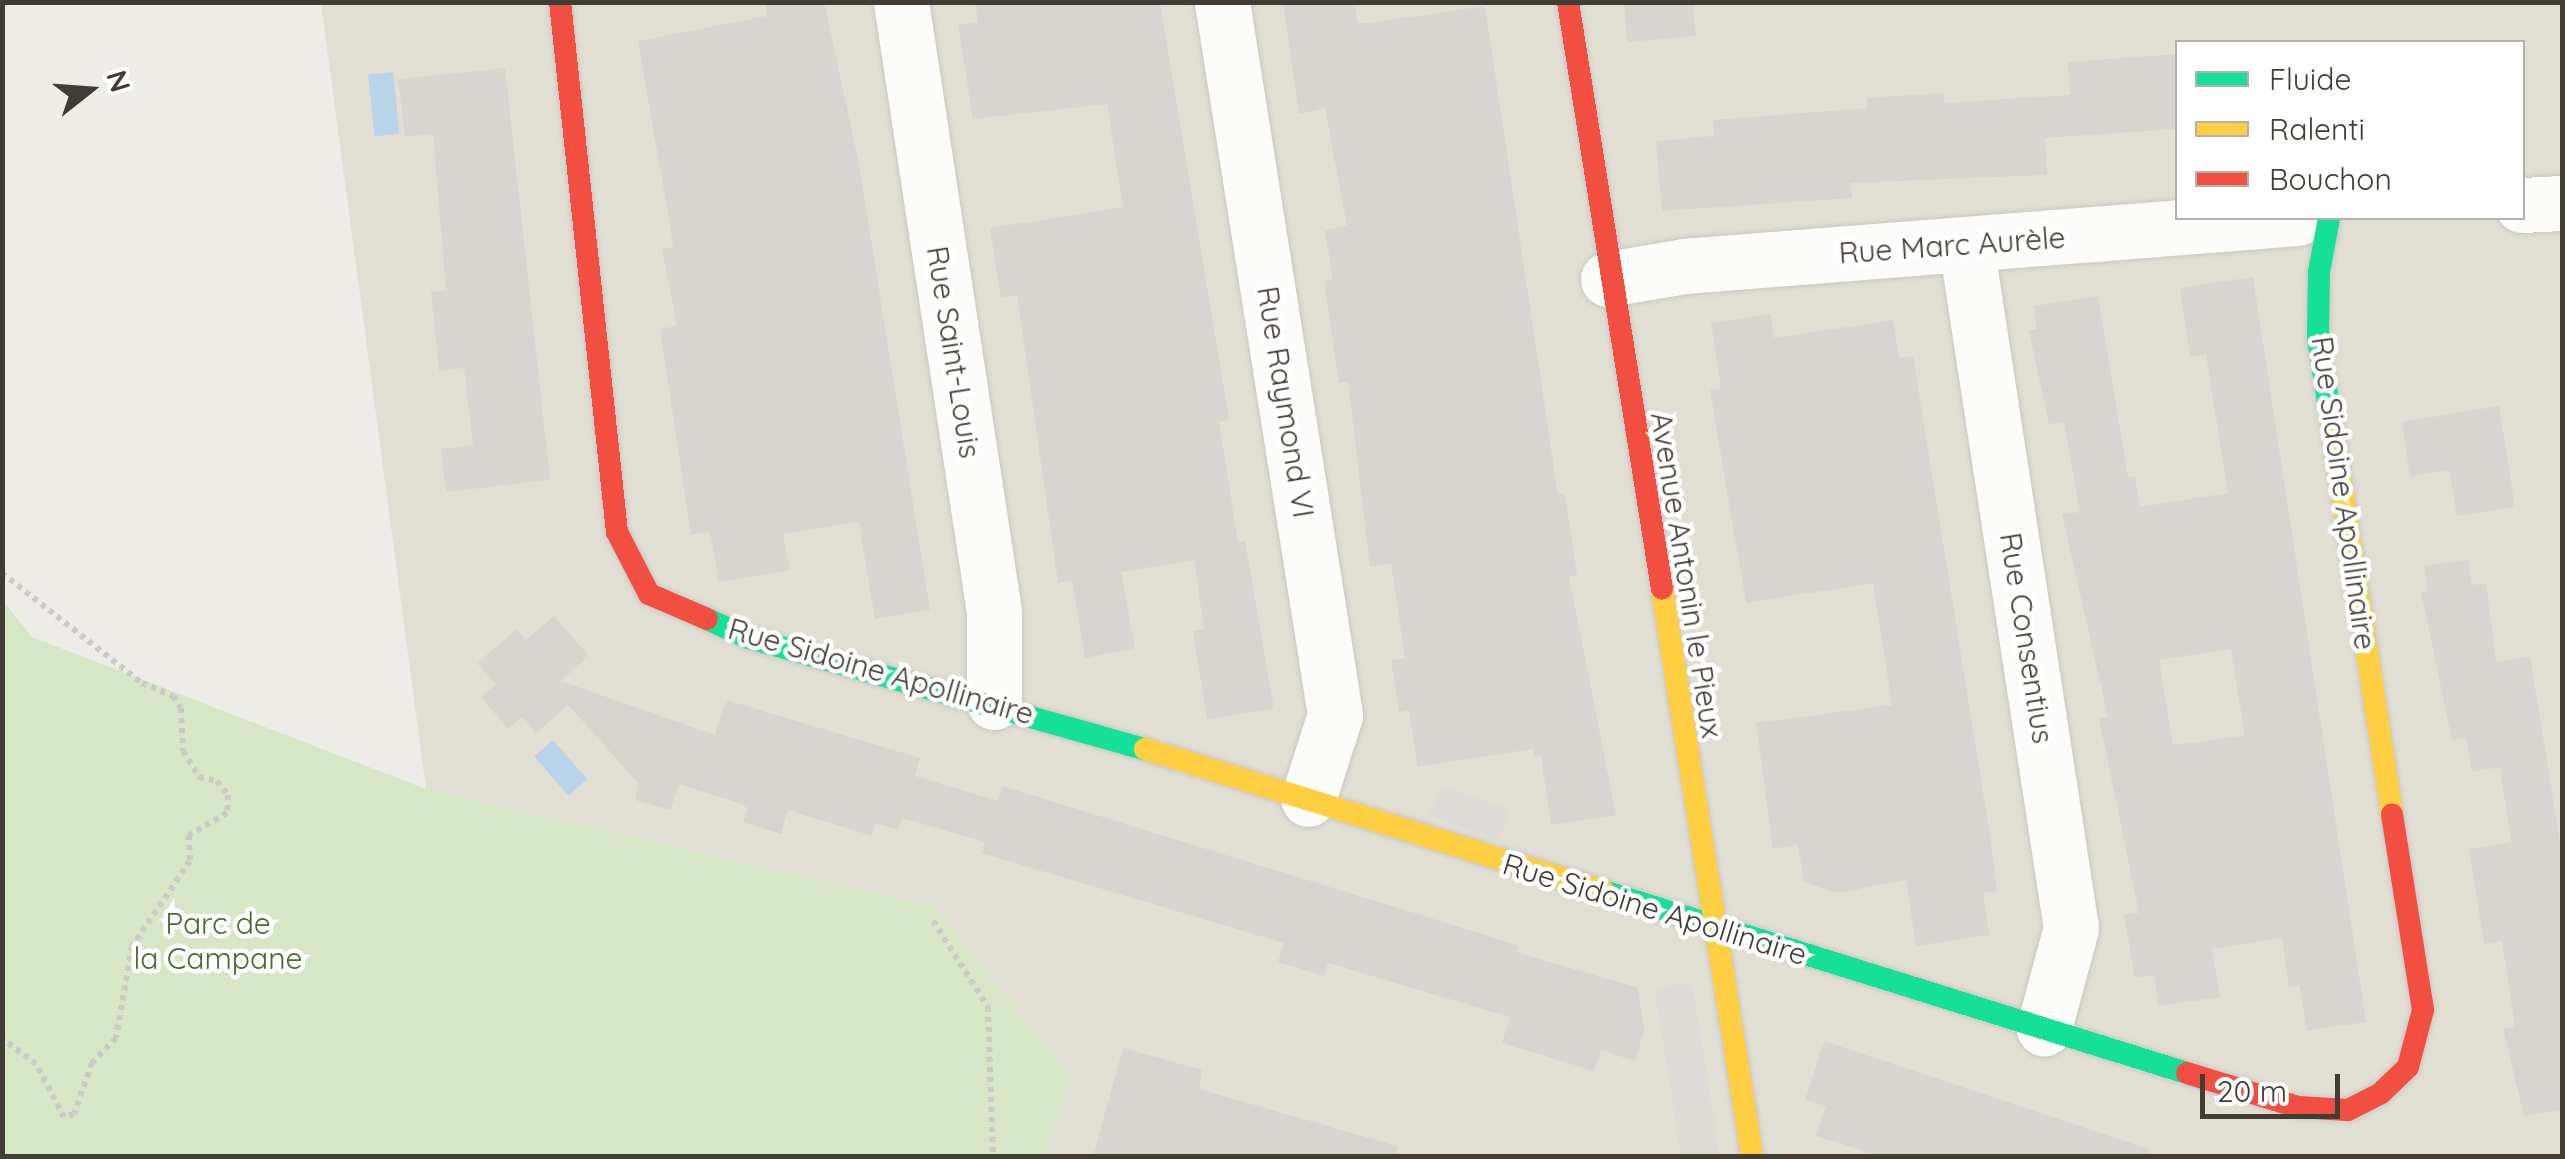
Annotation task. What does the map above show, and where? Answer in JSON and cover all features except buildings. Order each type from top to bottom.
[{"type":"street","name":"Rue Sidoine Apollinaire","points":[[560,2],[617,532],[648,594],[749,638],[994,702],[2298,1107],[2348,1110],[2381,1093],[2408,1067],[2424,1010],[2318,338],[2319,272],[2329,220]]},
{"type":"street","name":"Rue Saint-Louis","points":[[901,2],[994,612],[994,702]]},
{"type":"street","name":"Rue Raymond VI","points":[[1222,2],[1335,716],[1308,799]]},
{"type":"street","name":"Avenue Antonin le Pieux","points":[[1568,2],[1608,278],[1752,1156]]},
{"type":"street","points":[[2525,205],[2562,202]]},
{"type":"street","name":"Rue Marc Aurèle","points":[[1608,278],[1684,266],[2272,220]]},
{"type":"street","name":"Rue Consentius","points":[[1966,245],[2072,928],[2044,1028]]},
{"type":"path","points":[[2,573],[142,683],[173,696],[181,708],[183,751],[200,777],[217,781],[228,795],[227,813],[188,835],[190,860],[132,946],[116,1038],[92,1063],[74,1114],[64,1117],[36,1064],[2,1038]]},
{"type":"path","points":[[933,921],[988,1008],[993,1156]]},
{"type":"shaded area","points":[[321,3],[2562,3],[2562,1156],[1044,1156],[1071,1077],[934,907],[426,789]]},
{"type":"shaded area","points":[[1440,785],[1510,809],[1499,840],[1429,816]]},
{"type":"shaded area","points":[[1692,982],[1720,1156],[1681,1156],[1654,988]]},
{"type":"green space","name":"Parc de la Campane","points":[[3,601],[32,637],[426,789],[934,907],[1071,1077],[1044,1156],[3,1156]]},
{"type":"water","points":[[393,72],[399,134],[375,136],[368,75]]},
{"type":"water","points":[[553,740],[587,779],[568,796],[534,756]]},
{"type":"traffic: fast","points":[[2329,220],[2319,272],[2318,339],[2332,426]]},
{"type":"traffic: fast","points":[[707,619],[749,638],[1145,749]]},
{"type":"traffic: fast","points":[[1603,891],[2187,1073]]},
{"type":"traffic: slow","points":[[2332,426],[2392,814]]},
{"type":"traffic: slow","points":[[1662,589],[1752,1156]]},
{"type":"traffic: slow","points":[[1145,749],[1603,891]]},
{"type":"traffic: jam","points":[[560,2],[617,532],[649,594],[707,619]]},
{"type":"traffic: jam","points":[[1568,2],[1662,589]]},
{"type":"traffic: jam","points":[[2187,1073],[2298,1107],[2348,1110],[2381,1093],[2408,1067],[2423,1010],[2392,814]]}]
